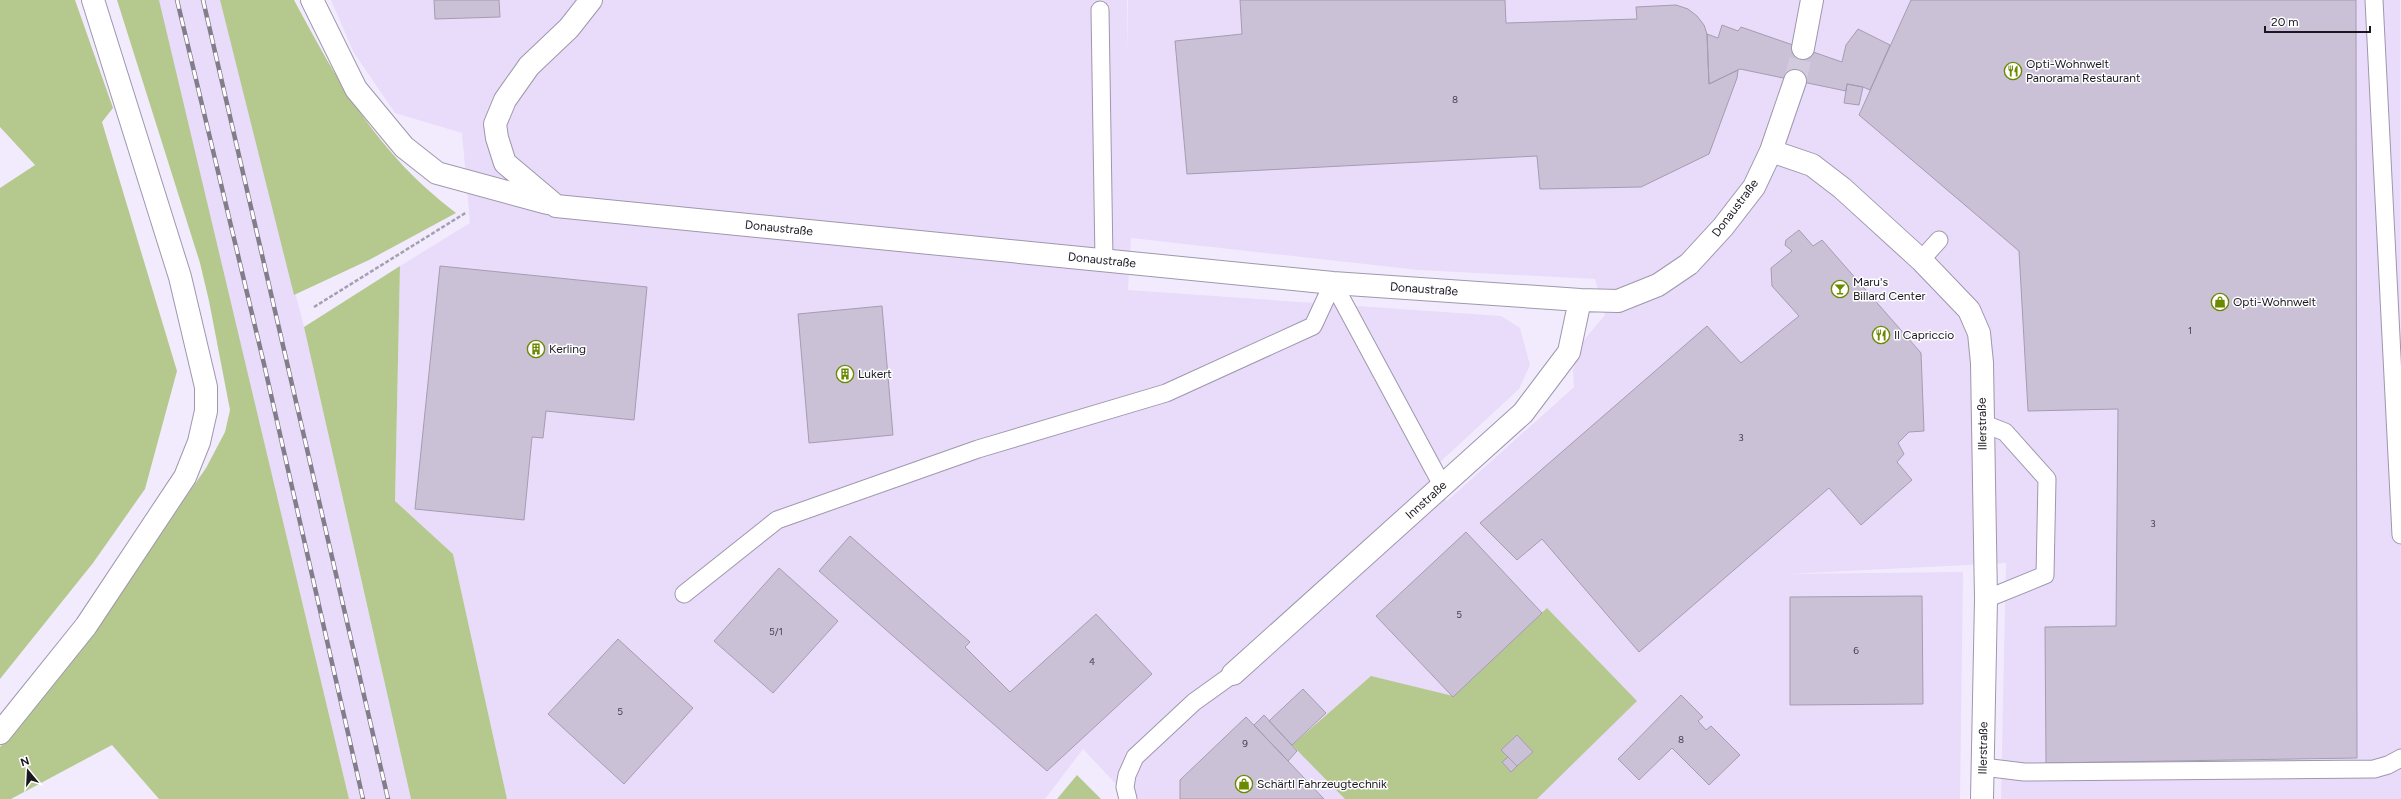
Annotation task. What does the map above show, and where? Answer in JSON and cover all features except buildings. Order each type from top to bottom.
[{"type":"street","points":[[0,733],[86,626],[185,477],[199,442],[206,411],[206,387],[180,277],[93,0]]},
{"type":"street","name":"Donaustraße","points":[[312,0],[356,89],[404,147],[437,173],[556,206],[1333,283],[1580,300],[1618,301],[1658,285],[1689,264],[1722,227],[1754,187],[1770,151],[1795,81]]},
{"type":"street","points":[[556,206],[506,164],[497,138],[495,124],[505,100],[529,66],[569,28],[591,0]]},
{"type":"street","points":[[1803,48],[1812,0]]},
{"type":"street","name":"Illerstraße","points":[[1770,151],[1812,164],[1842,188],[1922,260],[1969,310],[1977,328],[1982,363],[1986,599],[1982,799]]},
{"type":"street","name":"Innstraße","points":[[1233,674],[1523,413],[1569,352],[1580,300]]},
{"type":"lane","points":[[2374,0],[2401,535]]},
{"type":"lane","points":[[1100,10],[1104,260]]},
{"type":"lane","points":[[1922,260],[1939,240]]},
{"type":"lane","points":[[1333,283],[1442,485]]},
{"type":"lane","points":[[684,594],[777,520],[978,448],[1166,393],[1313,326],[1333,283]]},
{"type":"lane","points":[[1982,423],[2005,432],[2047,479],[2045,575],[1986,599]]},
{"type":"lane","points":[[1128,799],[1125,787],[1127,775],[1135,757],[1194,702],[1233,674]]},
{"type":"lane","points":[[1983,768],[2024,772],[2374,769],[2388,766],[2401,758]]},
{"type":"path","points":[[314,307],[502,191]]},
{"type":"shaded area","points":[[158,0],[220,0],[304,327],[411,799],[349,799]]},
{"type":"shaded area","points":[[331,0],[1127,0],[1128,54],[1128,0],[2400,0],[2401,799],[2001,799],[2006,563],[1788,574],[1963,572],[1960,799],[1130,799],[1083,749],[1045,799],[507,799],[453,554],[395,502],[400,266],[470,223],[462,133],[395,113],[354,53]],"holes":[[[1131,238],[1419,270],[1595,279],[1605,315],[1579,346],[1573,370],[1574,387],[1447,501],[1425,476],[1519,389],[1530,365],[1520,328],[1501,316],[1128,290]]]},
{"type":"green space","points":[[0,0],[75,0],[113,108],[102,122],[177,371],[145,489],[93,563],[0,679],[0,188],[35,165],[0,127]]},
{"type":"green space","points":[[117,0],[159,0],[349,799],[159,799],[112,745],[11,799],[0,799],[0,747],[71,662],[206,468],[225,432],[230,410],[209,301],[200,263]]},
{"type":"green space","points":[[220,0],[294,0],[344,89],[382,142],[404,167],[428,190],[456,213],[369,260],[294,295]]},
{"type":"green space","points":[[400,266],[395,501],[453,554],[507,799],[411,799],[304,327]]},
{"type":"green space","points":[[1547,608],[1637,701],[1537,799],[1345,799],[1292,745],[1371,676],[1453,696]]},
{"type":"green space","points":[[1077,775],[1101,799],[1057,799]]},
{"type":"tunnel","points":[[1795,81],[1803,48]]},
{"type":"railway","points":[[177,0],[264,364],[363,799]]},
{"type":"railway","points":[[203,0],[388,799]]},
{"type":"place","name":"Opti-Wohnwelt Panorama Restaurant","points":[[2013,71]]},
{"type":"place","name":"Maru's Billard Center","points":[[1840,289]]},
{"type":"place","name":"Opti-Wohnwelt","points":[[2220,302]]},
{"type":"place","name":"Il Capriccio","points":[[1881,335]]},
{"type":"place","name":"Kerling","points":[[536,349]]},
{"type":"place","name":"Lukert","points":[[845,374]]},
{"type":"place","name":"Schärtl Fahrzeugtechnik","points":[[1244,784]]}]
